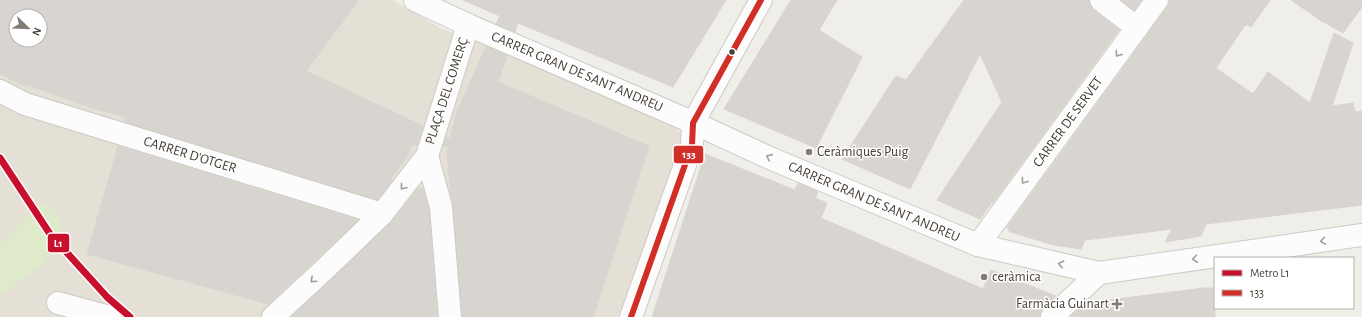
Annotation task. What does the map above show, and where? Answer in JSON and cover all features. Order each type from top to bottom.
[{"type":"street","points":[[631,317],[692,145],[693,123],[761,0]]},
{"type":"street","points":[[1101,0],[1137,28]]},
{"type":"street","name":"CARRER DE SERVET","points":[[978,245],[1157,0]]},
{"type":"street","name":"CARRER GRAN DE SANT ANDREU","points":[[419,1],[468,25],[772,159],[978,245],[1099,273],[1362,235]]},
{"type":"street","name":"PLAÇA DEL COMERÇ","points":[[427,156],[468,25]]},
{"type":"street","name":"CARRER D'OTGER","points":[[0,91],[26,104],[382,214]]},
{"type":"street","points":[[272,317],[382,214],[427,156]]},
{"type":"street","points":[[427,156],[441,207],[450,317]]},
{"type":"street","points":[[1052,317],[1099,273]]},
{"type":"street","points":[[58,303],[110,317]]},
{"type":"shaded area","points":[[0,0],[393,0],[442,29],[503,48],[678,129],[684,141],[621,317],[0,317]]},
{"type":"green space","points":[[43,205],[52,209],[60,220],[62,228],[59,239],[48,257],[34,271],[1,295],[0,245],[37,206]]},
{"type":"building","points":[[0,0],[359,0],[306,71],[423,126],[417,145],[411,145],[407,157],[389,181],[392,181],[377,200],[125,122],[126,117],[92,108],[28,85],[23,85],[0,74]]},
{"type":"building","points":[[463,0],[726,0],[673,87],[518,23],[515,32],[496,24],[500,16]]},
{"type":"building","points":[[791,0],[837,0],[819,30],[862,57],[816,148],[724,109]]},
{"type":"building","points":[[964,0],[1089,0],[1093,10],[1119,30],[980,219],[937,200],[1002,102],[980,54],[910,189],[842,159],[896,76],[906,80]]},
{"type":"building","points":[[1121,0],[1142,0],[1134,10]]},
{"type":"building","points":[[1169,0],[1270,0],[1251,27],[1246,24],[1216,68],[1253,94],[1268,72],[1310,103],[1334,33],[1353,43],[1332,106],[1353,103],[1355,112],[1362,111],[1362,205],[1206,224],[1201,236],[1165,242],[1172,229],[1085,240],[1081,249],[1054,245],[1010,232],[1007,227],[1167,7]]},
{"type":"building","points":[[1291,0],[1362,0],[1362,7],[1343,33],[1320,20]]},
{"type":"building","points":[[486,47],[507,55],[498,82],[649,146],[593,317],[462,317],[447,151],[449,146],[443,146],[446,137],[450,139],[457,112]]},
{"type":"building","points":[[118,146],[358,220],[268,304],[87,254]]},
{"type":"building","points":[[705,154],[795,190],[798,183],[818,192],[815,198],[827,203],[821,218],[983,289],[991,270],[1056,296],[1043,308],[1040,313],[1040,317],[652,317]]},
{"type":"building","points":[[418,188],[423,189],[429,209],[437,317],[291,317],[391,223]]},
{"type":"building","points":[[1214,288],[1215,317],[1070,317],[1082,306],[1084,306],[1085,303]]},
{"type":"metro line","name":"L1","points":[[0,158],[50,234],[107,297],[130,317]]},
{"type":"transit line","name":"133","points":[[631,317],[692,145],[693,123],[761,0]]},
{"type":"place","name":"Ceràmiques Puig","points":[[809,152]]},
{"type":"place","name":"ceràmica","points":[[984,277]]},
{"type":"place","name":"Farmàcia Guinart","points":[[1117,304]]}]
